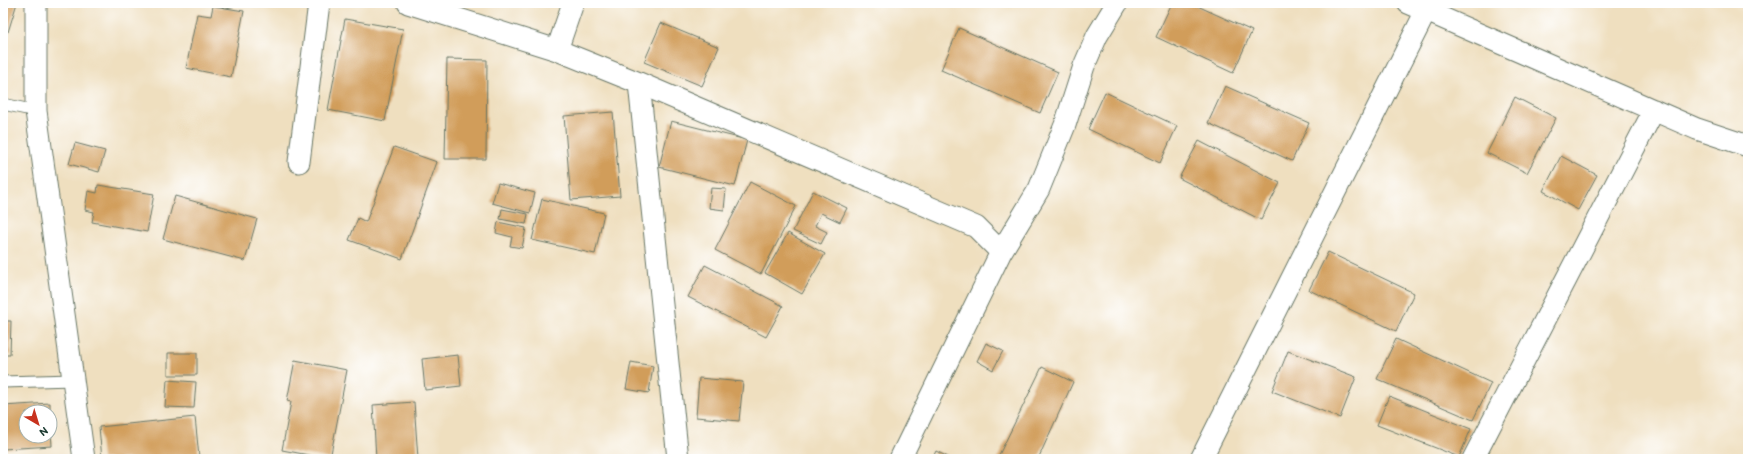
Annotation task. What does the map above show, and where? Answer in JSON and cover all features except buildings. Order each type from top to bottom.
[{"type":"street","points":[[36,3],[36,111],[84,459]]},
{"type":"street","points":[[299,162],[319,3]]},
{"type":"street","points":[[408,3],[557,50],[642,84],[976,227],[1001,252]]},
{"type":"street","points":[[557,50],[573,3]]},
{"type":"street","points":[[900,459],[1001,252],[1039,189],[1064,125],[1084,66],[1097,36],[1117,3]]},
{"type":"street","points":[[1201,459],[1417,7],[1697,129],[1748,146]]},
{"type":"street","points":[[642,84],[649,266],[655,312],[668,375],[666,421],[670,459]]},
{"type":"street","points":[[642,84],[678,459]]},
{"type":"street","points":[[1473,459],[1654,110]]},
{"type":"lane","points":[[3,104],[36,111]]},
{"type":"lane","points":[[3,382],[74,380]]}]
